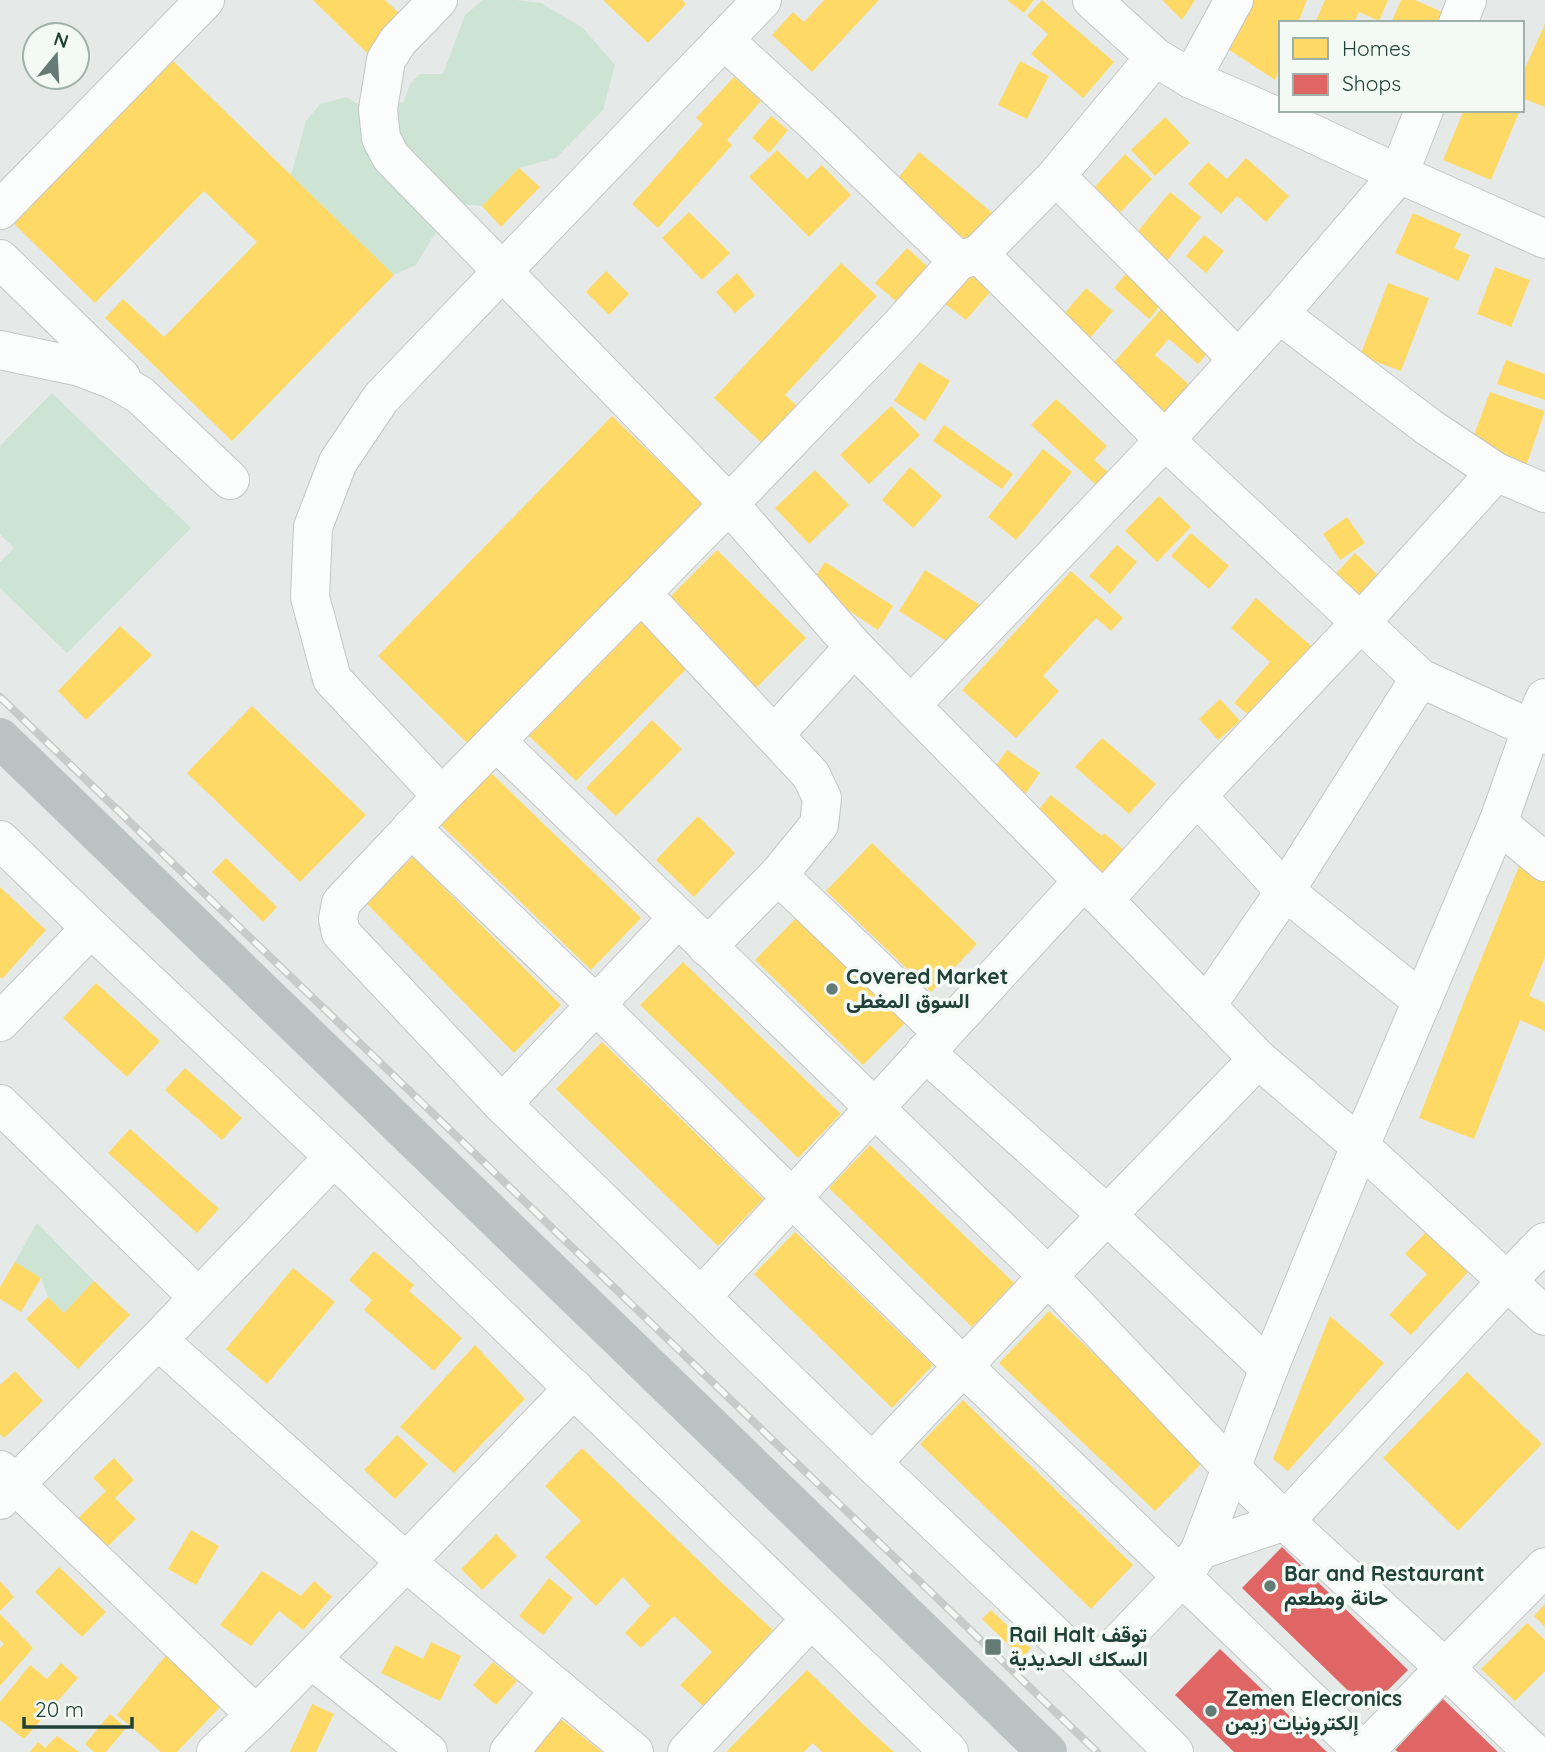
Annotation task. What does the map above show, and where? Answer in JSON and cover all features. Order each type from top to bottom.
[{"type":"highway","points":[[0,738],[1047,1752]]},
{"type":"street","points":[[7,190],[205,0]]},
{"type":"street","points":[[438,0],[398,41],[386,60],[378,109],[381,138],[391,157],[729,504],[855,647],[1258,1059],[1360,1146],[1545,1316]]},
{"type":"street","points":[[442,796],[332,679],[310,597],[313,527],[338,461],[381,398],[762,0]]},
{"type":"street","points":[[1092,0],[1155,57],[1191,79],[1545,239]]},
{"type":"street","points":[[1191,79],[1234,0]]},
{"type":"street","points":[[1459,21],[1467,0]]},
{"type":"street","points":[[724,40],[968,258],[1420,678],[1541,721],[1360,1146],[1269,1368],[1232,1469],[1191,1564],[1092,1671]]},
{"type":"street","points":[[1155,57],[1056,176],[900,326],[642,594],[411,828],[341,903],[338,919],[341,933],[502,1104],[1174,1752]]},
{"type":"street","points":[[911,705],[1165,440],[1279,314],[1399,174],[1423,112]]},
{"type":"street","points":[[1056,176],[1238,359]]},
{"type":"street","points":[[0,259],[230,480]]},
{"type":"street","points":[[1279,314],[1430,428],[1496,472],[1545,493]]},
{"type":"street","points":[[0,351],[80,367],[114,380],[140,395]]},
{"type":"street","points":[[701,1297],[934,1042],[1197,796],[1362,622],[1496,472]]},
{"type":"street","points":[[642,594],[811,775],[822,798],[819,825],[778,875],[707,947]]},
{"type":"street","points":[[774,735],[855,647]]},
{"type":"street","points":[[1207,1005],[1285,891],[1420,678]]},
{"type":"street","points":[[496,741],[1048,1276],[1285,1521],[1532,1752]]},
{"type":"street","points":[[1197,796],[1285,891],[1422,1001]]},
{"type":"street","points":[[1498,823],[1545,862]]},
{"type":"street","points":[[411,828],[596,1005],[963,1366],[1191,1564],[1364,1752],[1545,1567]]},
{"type":"street","points":[[0,839],[334,1157],[949,1752]]},
{"type":"street","points":[[778,875],[934,1042],[1107,1215],[1269,1368]]},
{"type":"street","points":[[502,1104],[678,918]]},
{"type":"street","points":[[0,1021],[91,928]]},
{"type":"street","points":[[872,1462],[1258,1059]]},
{"type":"street","points":[[0,1104],[198,1297]]},
{"type":"street","points":[[256,1715],[5,1485],[158,1340],[334,1157]]},
{"type":"street","points":[[1191,1564],[1285,1521],[1545,1242]]},
{"type":"street","points":[[158,1340],[406,1562],[634,1752]]},
{"type":"street","points":[[216,1752],[256,1715],[574,1388]]},
{"type":"street","points":[[687,1752],[811,1619]]},
{"type":"street","points":[[311,1659],[428,1752]]},
{"type":"street","points":[[509,1752],[560,1690]]},
{"type":"green space","points":[[483,0],[541,3],[583,28],[615,65],[603,110],[556,158],[519,168],[482,206],[463,204],[432,238],[416,265],[394,275],[291,175],[306,121],[320,104],[346,97],[365,108],[404,102],[410,84],[420,74],[443,74],[465,15]]},
{"type":"green space","points":[[52,393],[191,528],[67,653],[0,588],[0,562],[14,548],[0,534],[0,446]]},
{"type":"green space","points":[[37,1223],[94,1281],[64,1313],[48,1297],[41,1278],[15,1262]]},
{"type":"building: Homes","points":[[313,0],[385,0],[402,16],[367,53]]},
{"type":"building: Homes","points":[[603,0],[682,0],[686,4],[648,43]]},
{"type":"building: Homes","points":[[824,0],[879,0],[812,72],[772,35],[793,12],[804,22]]},
{"type":"building: Homes","points":[[1007,0],[1034,0],[1024,13]]},
{"type":"building: Homes","points":[[1042,0],[1114,62],[1083,98],[1031,54],[1048,34],[1027,16]]},
{"type":"building: Homes","points":[[1162,0],[1195,0],[1182,20]]},
{"type":"building: Homes","points":[[1253,0],[1307,0],[1299,21],[1279,21],[1279,70],[1275,80],[1223,46]]},
{"type":"building: Homes","points":[[1325,0],[1388,0],[1379,21],[1359,12],[1355,21],[1316,21]]},
{"type":"building: Homes","points":[[1401,0],[1415,0],[1442,12],[1438,21],[1392,21]]},
{"type":"building: Homes","points":[[1545,24],[1545,107],[1524,99],[1524,71]]},
{"type":"building: Homes","points":[[168,56],[394,275],[232,441],[105,318],[123,299],[164,337],[257,242],[204,191],[95,303],[9,219]]},
{"type":"building: Homes","points":[[1020,61],[1049,76],[1027,119],[998,105]]},
{"type":"building: Homes","points":[[734,77],[761,101],[727,140],[732,145],[658,228],[632,204],[703,124],[696,118]]},
{"type":"building: Homes","points":[[1463,112],[1519,112],[1491,180],[1443,160]]},
{"type":"building: Homes","points":[[771,116],[788,130],[769,153],[752,138]]},
{"type":"building: Homes","points":[[1165,117],[1190,143],[1155,176],[1131,150]]},
{"type":"building: Homes","points":[[777,150],[807,179],[822,165],[851,195],[809,237],[749,177]]},
{"type":"building: Homes","points":[[919,152],[996,216],[972,245],[895,182]]},
{"type":"building: Homes","points":[[1125,154],[1152,179],[1116,217],[1090,192]]},
{"type":"building: Homes","points":[[1246,158],[1289,196],[1266,222],[1237,196],[1221,214],[1188,184],[1208,162],[1227,179]]},
{"type":"building: Homes","points":[[519,168],[540,187],[501,227],[482,206]]},
{"type":"building: Homes","points":[[1170,192],[1201,217],[1166,262],[1134,236]]},
{"type":"building: Homes","points":[[689,212],[730,253],[702,280],[662,238]]},
{"type":"building: Homes","points":[[1413,213],[1461,234],[1454,248],[1470,255],[1458,281],[1395,253]]},
{"type":"building: Homes","points":[[1204,235],[1224,251],[1206,273],[1186,256]]},
{"type":"building: Homes","points":[[907,248],[938,276],[906,310],[875,283]]},
{"type":"building: Homes","points":[[841,263],[877,296],[785,395],[805,413],[770,451],[714,398]]},
{"type":"building: Homes","points":[[975,267],[996,285],[966,320],[944,303]]},
{"type":"building: Homes","points":[[1495,267],[1530,280],[1511,327],[1477,314]]},
{"type":"building: Homes","points":[[1129,270],[1164,301],[1149,319],[1114,288]]},
{"type":"building: Homes","points":[[606,271],[629,294],[609,315],[586,292]]},
{"type":"building: Homes","points":[[737,273],[755,295],[735,313],[716,292]]},
{"type":"building: Homes","points":[[1388,283],[1429,298],[1401,371],[1360,356]]},
{"type":"building: Homes","points":[[1086,288],[1113,311],[1085,344],[1058,321]]},
{"type":"building: Homes","points":[[1163,307],[1211,349],[1198,364],[1169,339],[1155,355],[1191,386],[1163,417],[1108,369]]},
{"type":"building: Homes","points":[[1506,360],[1545,374],[1545,400],[1497,384]]},
{"type":"building: Homes","points":[[919,362],[950,381],[925,421],[894,401]]},
{"type":"building: Homes","points":[[1490,392],[1545,411],[1525,469],[1469,448]]},
{"type":"building: Homes","points":[[1056,399],[1107,446],[1094,460],[1110,474],[1098,487],[1031,425]]},
{"type":"building: Homes","points":[[891,406],[920,435],[869,484],[840,455]]},
{"type":"building: Homes","points":[[612,416],[702,503],[467,743],[378,656]]},
{"type":"building: Homes","points":[[944,425],[1013,474],[1002,489],[933,441]]},
{"type":"building: Homes","points":[[1043,449],[1072,472],[1016,540],[988,517]]},
{"type":"building: Homes","points":[[910,467],[942,496],[913,528],[882,500]]},
{"type":"building: Homes","points":[[815,470],[849,505],[809,544],[775,508]]},
{"type":"building: Homes","points":[[1159,496],[1191,527],[1157,562],[1125,531]]},
{"type":"building: Homes","points":[[1347,517],[1365,543],[1340,560],[1323,534]]},
{"type":"building: Homes","points":[[1191,533],[1229,566],[1209,589],[1171,556]]},
{"type":"building: Homes","points":[[1117,545],[1137,562],[1110,594],[1089,576]]},
{"type":"building: Homes","points":[[717,550],[806,638],[753,691],[665,602]]},
{"type":"building: Homes","points":[[1355,553],[1386,583],[1360,610],[1329,581]]},
{"type":"building: Homes","points":[[825,562],[893,606],[878,630],[810,585]]},
{"type":"building: Homes","points":[[925,570],[980,605],[954,646],[899,611]]},
{"type":"building: Homes","points":[[1071,571],[1123,618],[1111,631],[1096,618],[1043,676],[1059,691],[1016,738],[962,690]]},
{"type":"building: Homes","points":[[1256,598],[1316,650],[1256,721],[1234,703],[1270,662],[1231,628]]},
{"type":"building: Homes","points":[[647,616],[694,661],[576,781],[529,736]]},
{"type":"building: Homes","points":[[120,626],[152,655],[86,720],[58,691]]},
{"type":"building: Homes","points":[[1220,699],[1240,721],[1218,740],[1199,719]]},
{"type":"building: Homes","points":[[252,706],[366,815],[300,882],[187,773]]},
{"type":"building: Homes","points":[[652,720],[682,749],[616,816],[586,788]]},
{"type":"building: Homes","points":[[1102,738],[1156,784],[1129,814],[1075,767]]},
{"type":"building: Homes","points":[[1007,750],[1040,773],[1025,794],[992,771]]},
{"type":"building: Homes","points":[[489,771],[641,918],[591,970],[438,822]]},
{"type":"building: Homes","points":[[1051,795],[1102,836],[1104,833],[1123,849],[1103,873],[1034,815]]},
{"type":"building: Homes","points":[[698,816],[735,853],[694,897],[656,860]]},
{"type":"building: Homes","name":"Covered Market السوق المغطى","points":[[872,843],[977,944],[931,992],[826,891]]},
{"type":"building: Homes","points":[[413,857],[561,1005],[514,1053],[365,902]]},
{"type":"building: Homes","points":[[226,858],[277,907],[263,922],[212,872]]},
{"type":"building: Homes","points":[[1522,859],[1545,880],[1545,957],[1529,996],[1545,1003],[1545,1031],[1520,1020],[1474,1139],[1419,1118]]},
{"type":"building: Homes","points":[[0,887],[46,930],[2,979],[0,977]]},
{"type":"building: Homes","name":"Covered Market السوق المغطى","points":[[800,914],[909,1019],[863,1065],[755,960]]},
{"type":"building: Homes","points":[[683,962],[841,1114],[798,1158],[640,1005]]},
{"type":"building: Homes","points":[[96,983],[160,1041],[127,1077],[63,1018]]},
{"type":"building: Homes","points":[[602,1042],[763,1199],[718,1246],[556,1089]]},
{"type":"building: Homes","points":[[185,1068],[242,1118],[222,1140],[165,1090]]},
{"type":"building: Homes","points":[[130,1129],[219,1209],[197,1233],[108,1153]]},
{"type":"building: Homes","points":[[870,1145],[1014,1283],[972,1327],[829,1188]]},
{"type":"building: Homes","points":[[795,1232],[933,1365],[892,1408],[754,1274]]},
{"type":"building: Homes","points":[[1425,1233],[1468,1272],[1411,1335],[1389,1315],[1427,1274],[1405,1254]]},
{"type":"building: Homes","points":[[374,1251],[414,1285],[409,1291],[462,1338],[434,1371],[364,1310],[372,1300],[349,1280]]},
{"type":"building: Homes","points":[[15,1262],[41,1278],[21,1312],[0,1299],[0,1287]]},
{"type":"building: Homes","points":[[293,1268],[335,1302],[267,1384],[226,1349]]},
{"type":"building: Homes","points":[[94,1281],[130,1315],[78,1369],[26,1319],[48,1297],[64,1313]]},
{"type":"building: Homes","points":[[1049,1311],[1205,1460],[1155,1511],[999,1363]]},
{"type":"building: Homes","points":[[1330,1316],[1384,1363],[1288,1471],[1273,1459]]},
{"type":"building: Homes","points":[[475,1345],[525,1399],[454,1473],[400,1427]]},
{"type":"building: Homes","points":[[15,1371],[43,1401],[4,1438],[0,1434],[0,1385]]},
{"type":"building: Homes","points":[[1467,1372],[1542,1444],[1458,1531],[1383,1458]]},
{"type":"building: Homes","points":[[963,1400],[1133,1565],[1091,1609],[920,1444]]},
{"type":"building: Homes","points":[[397,1435],[428,1464],[395,1499],[364,1470]]},
{"type":"building: Homes","points":[[582,1448],[773,1630],[703,1706],[680,1685],[712,1652],[674,1616],[641,1648],[625,1633],[650,1606],[623,1577],[596,1606],[545,1557],[581,1521],[545,1486]]},
{"type":"building: Homes","points":[[114,1458],[134,1480],[115,1498],[136,1519],[105,1549],[77,1519],[106,1491],[93,1478]]},
{"type":"building: Homes","points":[[191,1530],[219,1546],[196,1585],[168,1569]]},
{"type":"building: Homes","points":[[496,1534],[517,1556],[482,1590],[461,1569]]},
{"type":"building: Homes","points":[[59,1567],[106,1612],[82,1637],[35,1592]]},
{"type":"building: Homes","points":[[262,1571],[301,1596],[314,1581],[332,1597],[303,1630],[279,1611],[251,1646],[220,1625]]},
{"type":"building: Homes","points":[[549,1578],[573,1598],[543,1635],[519,1616]]},
{"type":"building: Homes","points":[[0,1581],[14,1597],[0,1611]]},
{"type":"building: Homes","points":[[1545,1604],[1545,1627],[1534,1616]]},
{"type":"building: Homes","points":[[991,1610],[1031,1648],[1022,1658],[982,1619]]},
{"type":"building: Homes","points":[[0,1614],[33,1648],[0,1686],[0,1648],[4,1644],[0,1640]]},
{"type":"building: Homes","points":[[1527,1623],[1545,1640],[1545,1671],[1515,1701],[1481,1669]]},
{"type":"building: Homes","points":[[431,1642],[461,1656],[440,1701],[381,1673],[395,1645],[423,1659]]},
{"type":"building: Homes","points":[[167,1654],[221,1706],[177,1752],[161,1752],[117,1715]]},
{"type":"building: Homes","points":[[493,1662],[517,1681],[496,1705],[473,1685]]},
{"type":"building: Homes","points":[[61,1663],[78,1678],[24,1739],[0,1720],[0,1702],[30,1665],[47,1679]]},
{"type":"building: Homes","points":[[807,1670],[894,1752],[822,1752],[813,1743],[804,1752],[726,1752]]},
{"type":"building: Homes","points":[[312,1704],[334,1714],[316,1752],[290,1752]]},
{"type":"building: Homes","points":[[110,1714],[126,1728],[106,1752],[94,1752],[85,1744]]},
{"type":"building: Homes","points":[[558,1717],[602,1752],[528,1752]]},
{"type":"building: Homes","points":[[57,1736],[79,1752],[30,1752],[38,1742],[45,1748]]},
{"type":"building: Shops","points":[[1282,1547],[1408,1670],[1368,1710],[1242,1588]]},
{"type":"building: Shops","points":[[1220,1649],[1327,1752],[1234,1752],[1175,1695]]},
{"type":"building: Shops","points":[[1443,1699],[1498,1752],[1395,1750]]},
{"type":"railway","points":[[0,697],[1097,1752]]},
{"type":"place","name":"Covered Market السوق المغطى","points":[[832,989]]},
{"type":"place","name":"Bar and Restaurant حانة ومطعم","points":[[1270,1586]]},
{"type":"place","name":"Rail Halt توقف السكك الحديدية","points":[[993,1647]]},
{"type":"place","name":"Zemen Elecronics إلكترونيات زيمن","points":[[1211,1711]]}]
